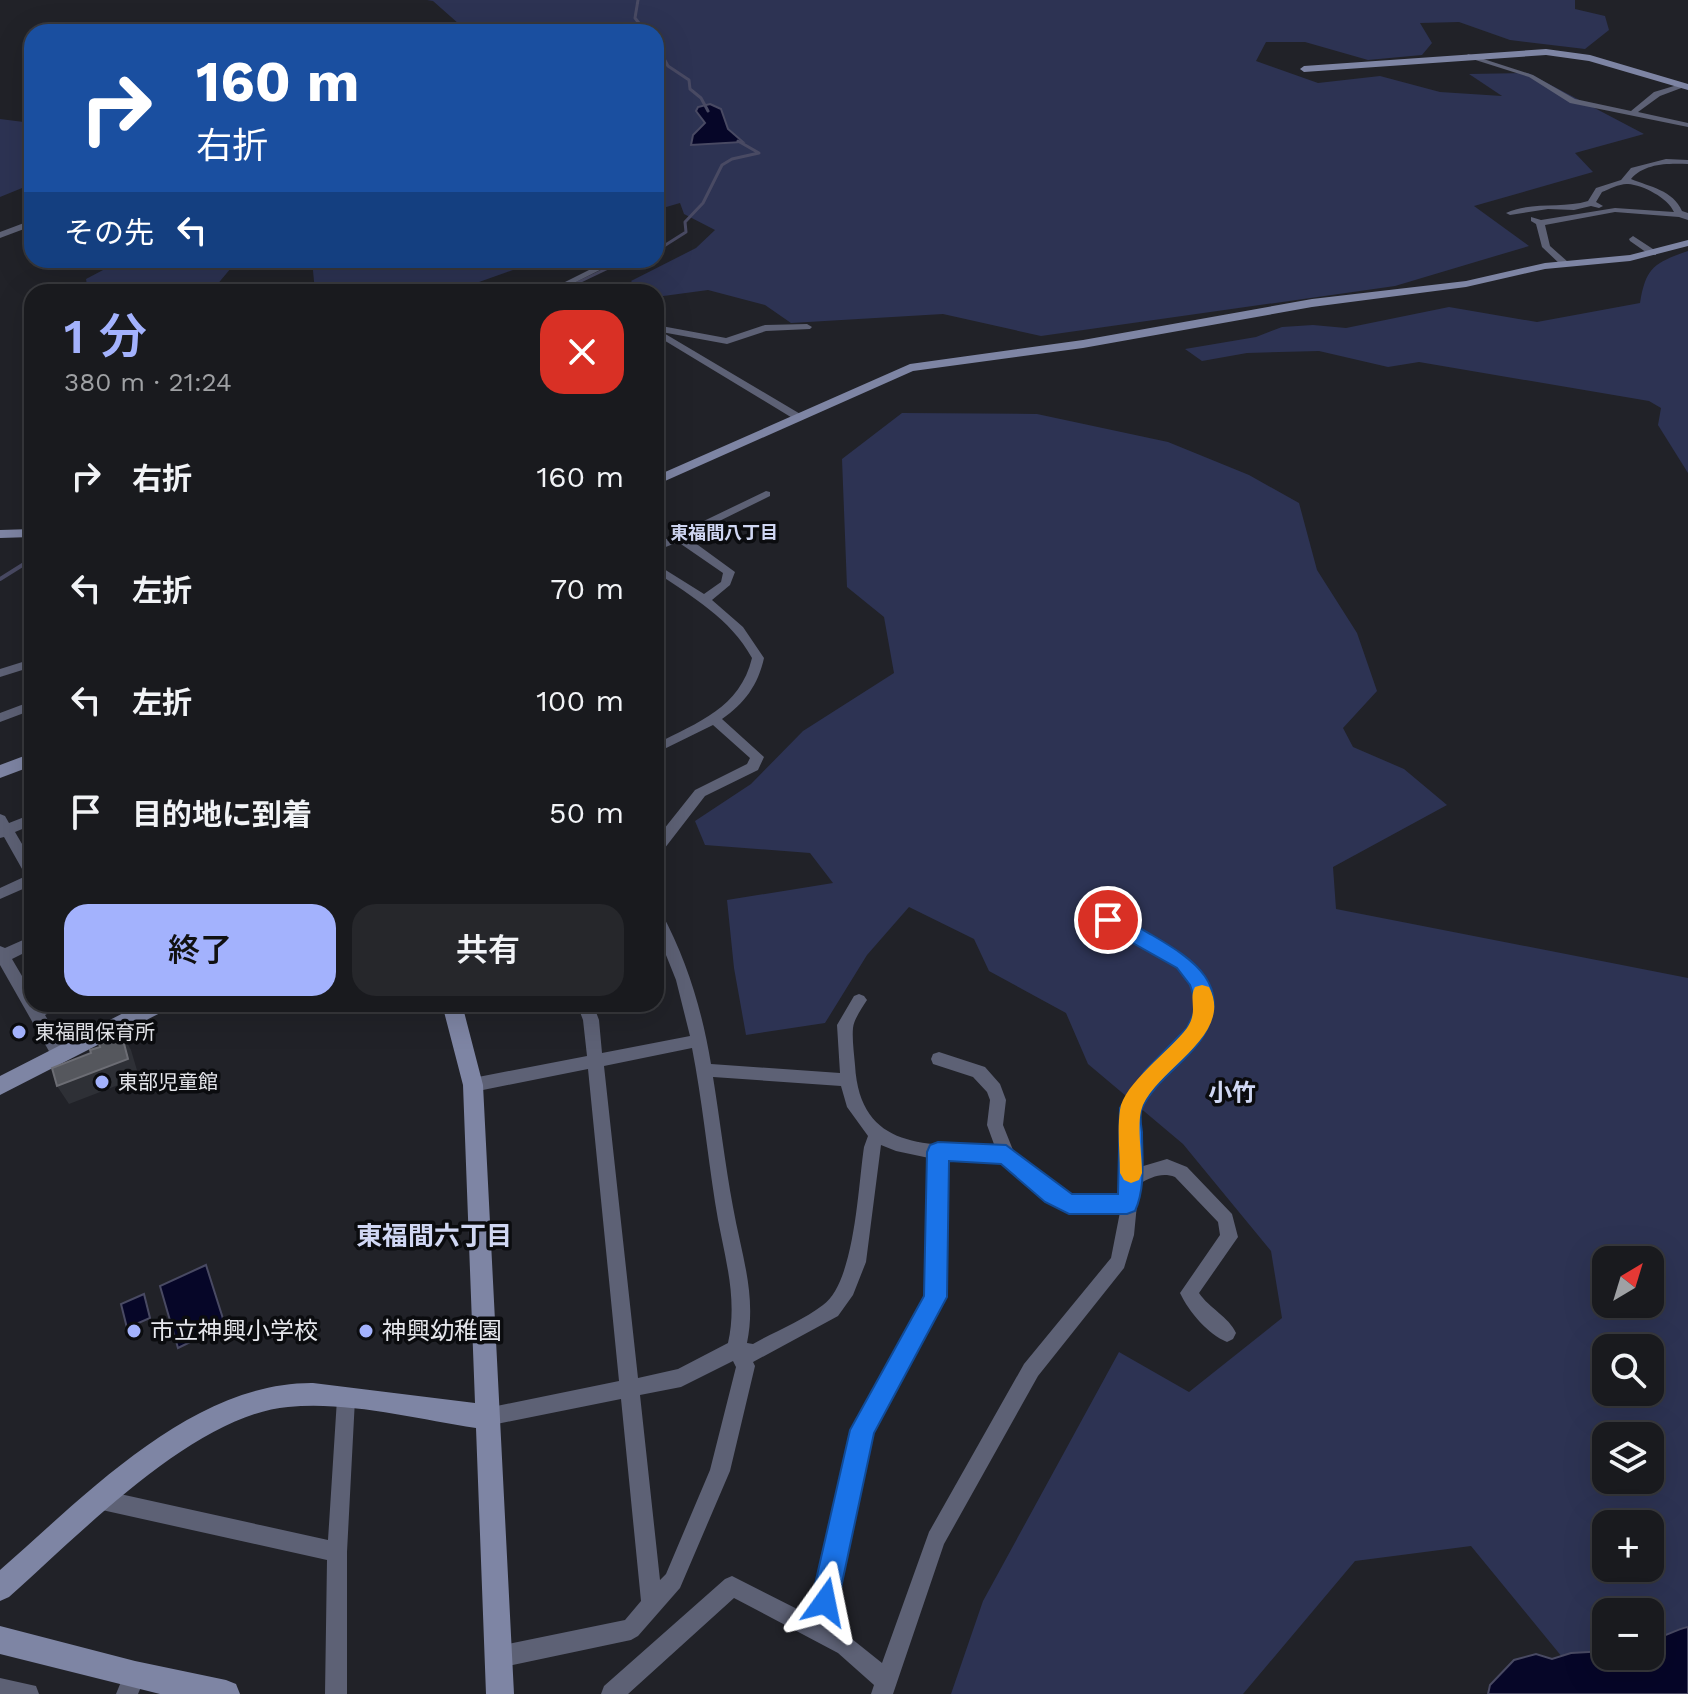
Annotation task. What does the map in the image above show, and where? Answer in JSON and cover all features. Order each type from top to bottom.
[{"type":"street","points":[[1304,69],[1529,51],[1567,54],[1684,86]]},
{"type":"street","points":[[1468,56],[1531,76],[1573,101],[1688,125]]},
{"type":"street","points":[[1631,114],[1657,94],[1684,86]]},
{"type":"street","points":[[1591,203],[1599,190],[1626,180],[1634,170],[1657,163],[1688,162]]},
{"type":"street","points":[[1626,180],[1670,198],[1686,217]]},
{"type":"street","points":[[1510,213],[1548,207],[1574,208],[1591,203],[1611,211]]},
{"type":"street","points":[[1523,213],[1540,223],[1611,211],[1686,217]]},
{"type":"street","points":[[1540,223],[1546,247],[1565,264]]},
{"type":"street","points":[[0,235],[24,226]]},
{"type":"street","points":[[1633,239],[1653,253]]},
{"type":"street","points":[[664,477],[910,368],[1083,344],[1312,303],[1466,284],[1565,264],[1653,253],[1688,243]]},
{"type":"street","points":[[566,284],[599,268]]},
{"type":"street","points":[[664,334],[727,341],[765,328],[807,327]]},
{"type":"street","points":[[664,337],[798,417]]},
{"type":"street","points":[[664,544],[766,494]]},
{"type":"street","points":[[0,534],[24,533]]},
{"type":"street","points":[[679,537],[729,572],[726,583],[703,601]]},
{"type":"street","points":[[664,573],[737,625],[750,640],[758,658],[749,687],[736,703],[714,719],[664,745]]},
{"type":"street","points":[[0,673],[24,666]]},
{"type":"street","points":[[0,718],[24,708]]},
{"type":"street","points":[[664,839],[700,793],[753,767],[757,757],[714,719]]},
{"type":"street","points":[[0,772],[24,762]]},
{"type":"street","points":[[24,821],[2,827],[24,861]]},
{"type":"street","points":[[0,894],[24,883]]},
{"type":"street","points":[[612,1694],[732,1586],[845,1646],[884,1687],[936,1539],[1031,1370],[1118,1262],[1125,1244],[1131,1180],[1130,1108],[1153,1077],[1194,1034],[1205,1011],[1199,982],[1184,963],[1108,920]]},
{"type":"street","points":[[498,1657],[631,1629],[673,1581],[720,1471],[746,1366],[736,1349],[742,1324],[742,1299],[703,1070],[685,984],[664,935]]},
{"type":"street","points":[[24,945],[1,954],[24,992]]},
{"type":"street","points":[[859,1000],[845,1025],[848,1080],[853,1102],[877,1135],[896,1144],[938,1152],[1006,1155]]},
{"type":"street","points":[[36,1012],[60,1055]]},
{"type":"street","points":[[0,1086],[143,1012]]},
{"type":"street","points":[[454,1012],[473,1085],[500,1694]]},
{"type":"street","points":[[588,1012],[652,1604]]},
{"type":"street","points":[[473,1085],[697,1041]]},
{"type":"street","points":[[939,1059],[979,1072],[994,1089],[998,1100],[995,1125],[1006,1155],[1053,1195],[1069,1204],[1127,1204]]},
{"type":"street","points":[[703,1070],[848,1080]]},
{"type":"street","points":[[0,1588],[156,1455],[226,1410],[285,1395],[346,1399],[487,1417],[681,1378],[736,1349],[754,1353],[832,1310],[847,1289],[857,1262],[872,1147],[877,1135]]},
{"type":"street","points":[[818,1630],[863,1430],[935,1297],[938,1152]]},
{"type":"street","points":[[1131,1180],[1147,1171],[1167,1166],[1181,1172],[1226,1219],[1229,1237],[1189,1293],[1199,1308],[1227,1333]]},
{"type":"street","points":[[336,1694],[337,1552],[346,1399]]},
{"type":"street","points":[[102,1500],[337,1552]]},
{"type":"street","points":[[0,1640],[131,1685],[226,1694]]},
{"type":"street","points":[[0,1689],[28,1694]]},
{"type":"shaded area","points":[[427,0],[1575,0],[1575,9],[1605,16],[1609,30],[1585,49],[1510,40],[1459,22],[1420,23],[1432,43],[1422,55],[1368,60],[1305,42],[1266,42],[1256,61],[1318,83],[1380,76],[1440,92],[1502,96],[1469,74],[1528,73],[1644,134],[1575,153],[1593,172],[1474,206],[1529,246],[1395,286],[1041,336],[943,314],[791,323],[765,305],[708,290],[664,296],[664,284],[634,284],[631,281],[657,268],[664,268],[664,264],[696,248],[715,230],[684,214],[680,203],[664,208],[664,24],[459,24],[433,1]]},
{"type":"shaded area","points":[[710,104],[721,109],[728,129],[743,142],[691,145],[693,135],[705,123],[696,111],[698,107]]},
{"type":"shaded area","points":[[0,119],[24,122],[24,187],[0,197]]},
{"type":"shaded area","points":[[1688,251],[1688,473],[1658,425],[1661,408],[1649,401],[1419,362],[1388,367],[1319,351],[1247,353],[1202,361],[1185,349],[1256,337],[1282,327],[1313,325],[1346,328],[1449,307],[1537,322],[1640,303],[1645,281],[1654,268]]},
{"type":"shaded area","points":[[107,268],[231,268],[218,284],[87,284],[86,279]]},
{"type":"shaded area","points":[[313,268],[518,268],[474,284],[314,284]]},
{"type":"shaded area","points":[[902,413],[1037,414],[1168,442],[1249,475],[1299,503],[1317,570],[1357,633],[1377,691],[1343,728],[1353,747],[1404,769],[1447,805],[1333,867],[1336,909],[1688,978],[1688,1645],[1664,1649],[1664,1598],[1592,1598],[1592,1659],[1567,1663],[1471,1546],[1355,1561],[1243,1694],[951,1694],[983,1601],[1119,1352],[1189,1392],[1282,1318],[1271,1251],[1183,1144],[1088,1064],[1066,1013],[989,971],[974,939],[909,907],[867,955],[825,1023],[746,1035],[734,968],[727,900],[833,883],[810,853],[705,845],[695,821],[751,784],[803,731],[894,673],[884,617],[847,587],[842,459]]},
{"type":"shaded area","points":[[206,1265],[225,1325],[178,1348],[160,1286]]},
{"type":"shaded area","points":[[144,1294],[150,1318],[127,1328],[121,1304]]},
{"type":"shaded area","points":[[1688,1627],[1688,1694],[1488,1694],[1490,1685],[1514,1660],[1536,1654],[1552,1659],[1571,1653],[1592,1652],[1592,1670],[1664,1670],[1664,1635]]},
{"type":"building","points":[[121,1032],[128,1059],[57,1086],[52,1068],[91,1053],[90,1050],[100,1047],[98,1040]]},
{"type":"waterway","points":[[638,0],[635,18],[640,24]]},
{"type":"waterway","points":[[664,59],[668,66],[689,80],[690,89],[701,98],[708,111]]},
{"type":"waterway","points":[[664,246],[686,232],[685,222],[703,203],[722,165],[732,159],[759,153],[738,141]]},
{"type":"waterway","points":[[575,284],[608,268]]},
{"type":"waterway","points":[[0,579],[24,564]]},
{"type":"slow traffic","points":[[1131,1173],[1130,1108],[1153,1077],[1194,1034],[1205,1011],[1202,992]]},
{"type":"place","name":"東福間保育所","points":[[19,1032]]},
{"type":"place","name":"東部児童館","points":[[102,1082]]},
{"type":"place","name":"市立神興小学校","points":[[134,1331]]},
{"type":"place","name":"神興幼稚園","points":[[366,1331]]},
{"type":"district","name":"東福間八丁目","points":[[724,533]]},
{"type":"district","name":"小竹","points":[[1232,1093]]},
{"type":"district","name":"東福間六丁目","points":[[434,1236]]},
{"type":"route","points":[[825,1602],[863,1430],[935,1297],[938,1152],[1006,1155],[1053,1195],[1069,1204],[1127,1204],[1131,1180],[1130,1108],[1153,1077],[1194,1034],[1205,1011],[1205,1000],[1199,982],[1184,963],[1108,920]]}]
